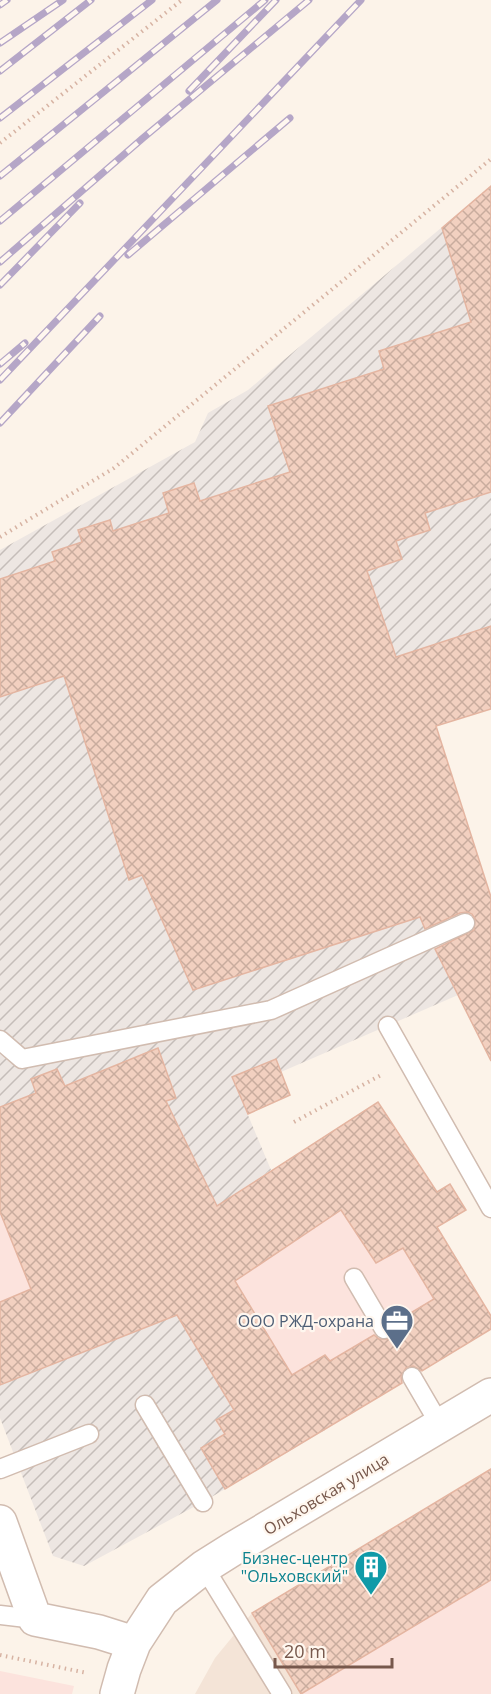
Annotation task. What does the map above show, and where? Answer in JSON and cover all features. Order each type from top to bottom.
[{"type":"street","name":"Ольховская улица","points":[[117,1694],[134,1643],[162,1600],[204,1567],[491,1395]]},
{"type":"street","points":[[0,1522],[35,1619],[99,1632],[134,1643]]},
{"type":"lane","points":[[0,1040],[22,1059],[271,1010],[465,923]]},
{"type":"lane","points":[[388,1026],[491,1208]]},
{"type":"lane","points":[[354,1278],[384,1329]]},
{"type":"lane","points":[[412,1377],[440,1425]]},
{"type":"lane","points":[[145,1405],[203,1502]]},
{"type":"lane","points":[[0,1469],[89,1434]]},
{"type":"lane","points":[[204,1567],[282,1694]]},
{"type":"lane","points":[[0,1615],[35,1619]]},
{"type":"path","points":[[0,143],[182,0]]},
{"type":"path","points":[[0,537],[114,468],[491,159]]},
{"type":"path","points":[[294,1122],[407,1061]]},
{"type":"path","points":[[0,1655],[90,1673]]},
{"type":"shaded area","points":[[491,186],[491,626],[405,664],[455,898],[488,887],[491,899],[491,934],[440,959],[458,995],[281,1072],[276,1059],[232,1077],[271,1170],[216,1207],[165,1101],[175,1098],[65,1086],[57,1069],[31,1079],[36,1093],[0,1107],[0,550],[195,442],[208,413],[248,390]]},
{"type":"shaded area","points":[[57,1069],[65,1086],[176,1098],[165,1101],[216,1206],[378,1102],[437,1192],[450,1184],[466,1210],[437,1227],[491,1316],[491,1329],[325,1430],[235,1281],[177,1315],[0,1385],[0,1107],[36,1093],[31,1079]]},
{"type":"shaded area","points":[[235,1281],[325,1430],[203,1502],[84,1566],[53,1556],[0,1418],[0,1385],[177,1315]]},
{"type":"shaded area","points":[[491,1580],[491,1694],[301,1694]]},
{"type":"shaded area","points":[[252,1613],[301,1694],[195,1694],[215,1658]]},
{"type":"shaded area","points":[[0,1671],[74,1686],[72,1694],[0,1694]]},
{"type":"building","points":[[491,186],[491,492],[425,513],[430,530],[396,541],[402,559],[367,571],[396,657],[491,626],[491,709],[436,726],[491,897],[491,1061],[435,949],[474,930],[475,919],[467,912],[425,929],[420,917],[193,990],[142,875],[129,880],[64,676],[0,697],[0,579],[55,561],[52,552],[82,542],[78,530],[110,520],[113,531],[169,513],[163,493],[194,483],[200,501],[290,472],[268,406],[384,369],[379,351],[471,322],[442,228]]},
{"type":"building","points":[[158,1048],[176,1098],[166,1101],[217,1206],[378,1102],[437,1192],[450,1184],[466,1210],[437,1227],[491,1316],[491,1329],[422,1371],[413,1366],[406,1368],[401,1376],[402,1383],[225,1489],[201,1448],[225,1434],[216,1420],[234,1410],[177,1315],[0,1385],[0,1302],[31,1289],[0,1212],[0,1107],[36,1093],[31,1079],[57,1069],[65,1086]],"holes":[[[341,1210],[376,1263],[403,1248],[434,1299],[394,1323],[394,1334],[389,1339],[379,1339],[374,1335],[330,1361],[325,1355],[292,1375],[235,1281]]]},
{"type":"building","points":[[276,1059],[290,1095],[248,1114],[232,1077]]},
{"type":"building","name":"Бизнес-центр \"Ольховский\"","points":[[491,1469],[491,1580],[301,1694],[252,1613]]},
{"type":"railway","points":[[0,5],[7,0]]},
{"type":"railway","points":[[0,43],[63,0]]},
{"type":"railway","points":[[0,71],[91,0]]},
{"type":"railway","points":[[0,118],[152,0]]},
{"type":"railway","points":[[0,176],[217,0]]},
{"type":"railway","points":[[0,221],[265,0]]},
{"type":"railway","points":[[189,91],[276,0]]},
{"type":"railway","points":[[0,262],[143,138],[309,0]]},
{"type":"railway","points":[[0,380],[361,0]]},
{"type":"railway","points":[[128,255],[290,118]]},
{"type":"railway","points":[[0,285],[80,203]]},
{"type":"railway","points":[[0,423],[100,316]]},
{"type":"railway","points":[[0,364],[25,343]]},
{"type":"place","name":"ООО РЖД-охрана","points":[[397,1350]]},
{"type":"place","name":"Бизнес-центр \"Ольховский\"","points":[[371,1596]]}]
